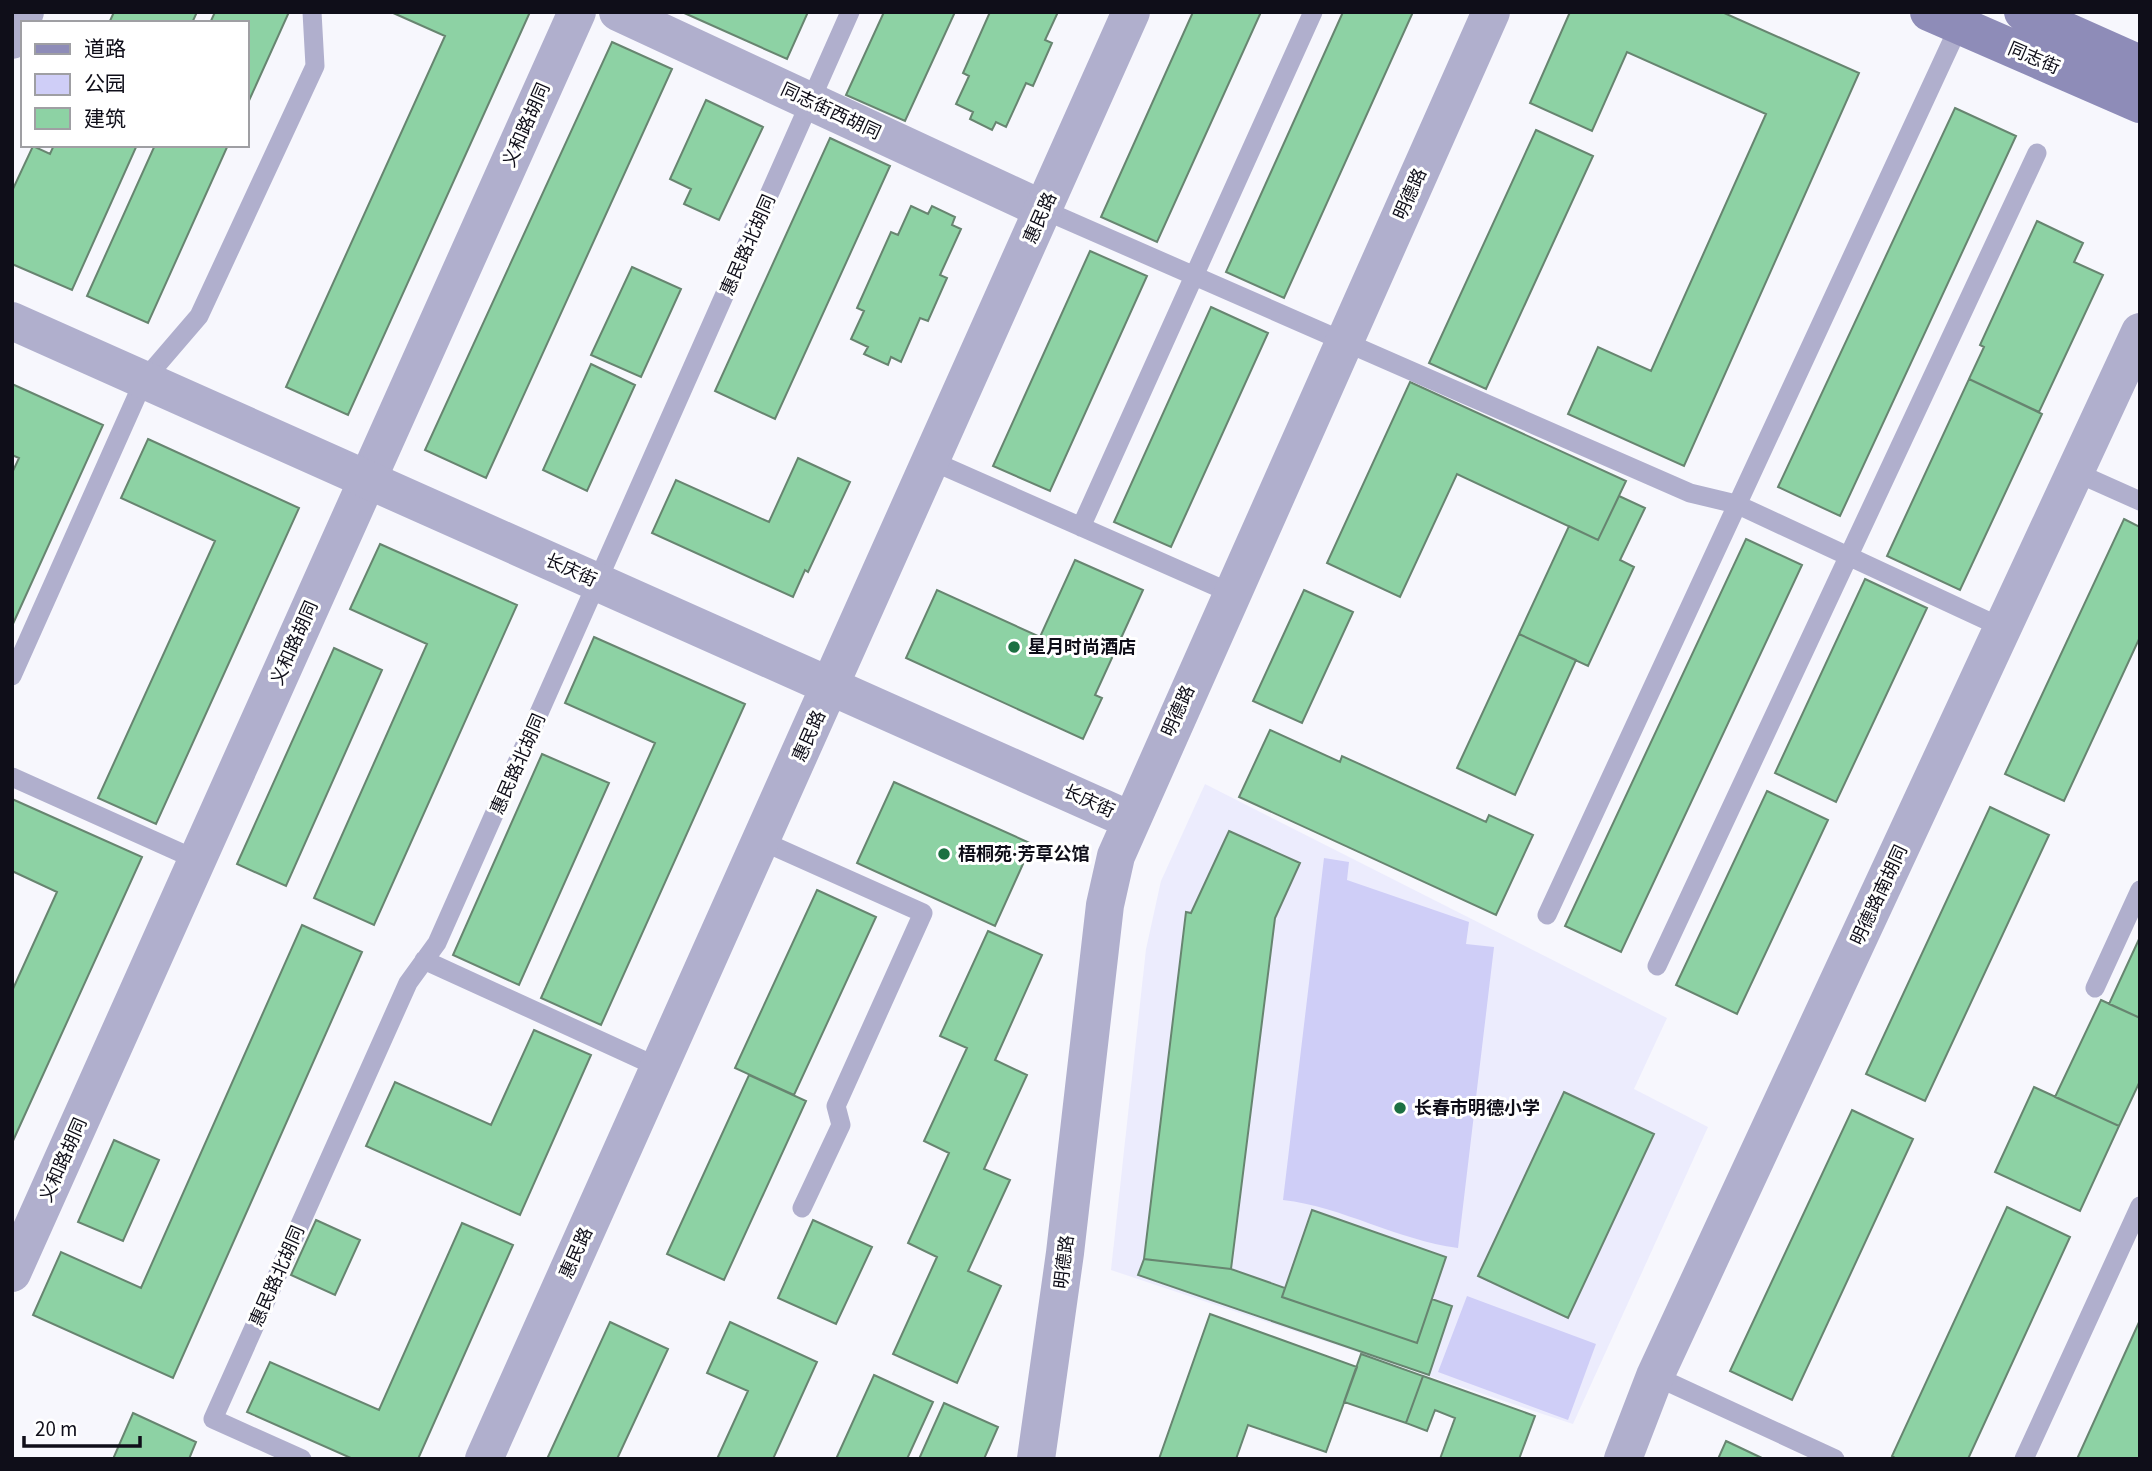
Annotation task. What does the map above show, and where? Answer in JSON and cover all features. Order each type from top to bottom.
[{"type":"main road","name":"同志街","points":[[2024,13],[2140,64]]},
{"type":"main road","name":"同志街","points":[[1944,19],[2140,104]]},
{"type":"street","points":[[12,40],[25,12]]},
{"type":"street","name":"义和路胡同","points":[[12,1273],[577,12]]},
{"type":"street","name":"同志街西胡同","points":[[618,12],[1044,210]]},
{"type":"street","name":"惠民路","points":[[484,1459],[1132,12]]},
{"type":"street","name":"明德路","points":[[1035,1459],[1058,1316],[1105,905],[1116,856],[1492,12]]},
{"type":"street","name":"长庆街","points":[[12,321],[1130,820]]},
{"type":"street","name":"明德路南胡同","points":[[1623,1459],[1655,1376],[2140,332]]},
{"type":"lane","points":[[12,676],[144,380],[199,316],[316,66],[312,12]]},
{"type":"lane","name":"惠民路北胡同","points":[[302,1459],[213,1419],[408,983],[437,943],[850,12]]},
{"type":"lane","points":[[1081,527],[1313,12]]},
{"type":"lane","points":[[1547,915],[1736,504],[1944,19]]},
{"type":"lane","points":[[1657,965],[2037,153]]},
{"type":"lane","points":[[1044,210],[1689,493],[1736,504],[2003,628]]},
{"type":"lane","points":[[932,461],[1231,593]]},
{"type":"lane","points":[[2075,472],[2140,501]]},
{"type":"lane","points":[[12,777],[197,860]]},
{"type":"lane","points":[[762,841],[923,913],[836,1106],[841,1125],[802,1208]]},
{"type":"lane","points":[[2095,988],[2140,890]]},
{"type":"lane","points":[[425,960],[660,1068]]},
{"type":"lane","points":[[2024,1459],[2140,1206]]},
{"type":"lane","points":[[1655,1376],[1835,1459]]},
{"type":"shaded area","name":"长春市明德小学","points":[[1205,784],[1667,1018],[1634,1089],[1708,1127],[1573,1424],[1111,1270],[1146,949],[1161,881]]},
{"type":"green space","points":[[1324,858],[1349,862],[1347,880],[1469,922],[1466,944],[1494,947],[1458,1248],[1413,1238],[1327,1209],[1283,1200]]},
{"type":"green space","points":[[1467,1296],[1596,1344],[1568,1420],[1438,1372]]},
{"type":"building","points":[[114,12],[197,12],[193,21],[110,21]]},
{"type":"building","points":[[215,12],[289,12],[248,103],[248,21],[211,21]]},
{"type":"building","points":[[391,12],[530,12],[348,415],[286,387],[445,36]]},
{"type":"building","points":[[682,12],[808,12],[787,59]]},
{"type":"building","points":[[884,12],[955,12],[905,121],[846,95]]},
{"type":"building","points":[[990,12],[1058,12],[1045,40],[1052,43],[1033,86],[1026,83],[1006,127],[996,122],[992,130],[970,119],[973,112],[956,104],[969,76],[963,73]]},
{"type":"building","points":[[1193,12],[1261,12],[1157,242],[1101,217]]},
{"type":"building","points":[[1343,12],[1413,12],[1284,298],[1226,272]]},
{"type":"building","points":[[1570,12],[1722,12],[1859,73],[1684,466],[1568,414],[1598,347],[1651,371],[1766,114],[1627,52],[1592,131],[1530,103]]},
{"type":"building","points":[[612,42],[672,69],[486,478],[425,450]]},
{"type":"building","points":[[706,100],[763,127],[719,220],[684,204],[691,189],[670,179]]},
{"type":"building","points":[[1955,108],[2016,136],[1840,516],[1778,487]]},
{"type":"building","points":[[1536,130],[1593,156],[1486,389],[1429,363]]},
{"type":"building","points":[[830,138],[890,166],[775,419],[715,391]]},
{"type":"building","points":[[33,147],[50,154],[53,147],[136,147],[72,290],[12,264],[12,191]]},
{"type":"building","points":[[154,147],[227,147],[148,323],[87,296]]},
{"type":"building","points":[[911,206],[928,214],[932,206],[955,217],[952,225],[961,229],[940,275],[947,278],[928,321],[920,318],[901,362],[891,357],[888,365],[864,354],[868,347],[851,339],[864,311],[857,308],[891,232],[898,235]]},
{"type":"building","points":[[2037,221],[2083,243],[2074,262],[2103,275],[2039,412],[1969,379],[1984,347],[1980,345]]},
{"type":"building","points":[[1090,251],[1147,276],[1050,491],[993,466]]},
{"type":"building","points":[[632,267],[681,289],[641,377],[591,355]]},
{"type":"building","points":[[1211,307],[1268,333],[1171,547],[1114,522]]},
{"type":"building","points":[[591,364],[635,385],[587,491],[543,470]]},
{"type":"building","points":[[1969,379],[2042,414],[1960,590],[1887,556]]},
{"type":"building","points":[[1410,382],[1626,481],[1598,540],[1457,474],[1400,597],[1327,563]]},
{"type":"building","points":[[12,384],[103,425],[12,626],[12,473],[19,458],[12,455]]},
{"type":"building","points":[[148,439],[299,508],[156,824],[98,798],[215,541],[121,498]]},
{"type":"building","points":[[798,458],[850,482],[808,572],[805,570],[793,597],[652,533],[676,480],[769,522]]},
{"type":"building","points":[[1619,496],[1645,508],[1620,560],[1634,567],[1588,666],[1519,634],[1569,526],[1598,540]]},
{"type":"building","points":[[2124,519],[2140,527],[2140,637],[2064,801],[2005,774]]},
{"type":"building","points":[[1746,539],[1802,565],[1621,952],[1565,926]]},
{"type":"building","points":[[380,544],[517,605],[374,925],[314,898],[427,644],[350,609]]},
{"type":"building","name":"星月时尚酒店","points":[[1075,560],[1143,590],[1095,695],[1102,698],[1083,739],[906,658],[937,590],[1040,637]]},
{"type":"building","points":[[1865,579],[1927,608],[1836,802],[1775,773]]},
{"type":"building","points":[[1304,590],[1353,612],[1302,723],[1253,701]]},
{"type":"building","points":[[1519,634],[1576,660],[1515,795],[1457,768]]},
{"type":"building","points":[[594,637],[745,704],[601,1025],[541,998],[655,743],[565,703]]},
{"type":"building","points":[[334,648],[382,670],[286,886],[237,864]]},
{"type":"building","points":[[1270,730],[1340,762],[1342,756],[1486,822],[1489,815],[1533,835],[1496,915],[1239,797]]},
{"type":"building","points":[[542,754],[609,783],[519,985],[453,955]]},
{"type":"building","name":"梧桐苑·芳草公馆","points":[[894,782],[1032,844],[995,926],[857,863]]},
{"type":"building","points":[[1767,791],[1828,820],[1737,1014],[1676,985]]},
{"type":"building","points":[[12,799],[142,857],[12,1143],[12,991],[57,892],[12,871]]},
{"type":"building","points":[[1990,807],[2049,835],[1925,1101],[1866,1074]]},
{"type":"building","points":[[1229,831],[1300,863],[1275,918],[1231,1269],[1144,1259],[1186,912],[1191,913]]},
{"type":"building","points":[[817,890],[876,917],[794,1095],[735,1068]]},
{"type":"building","points":[[302,925],[362,952],[173,1378],[33,1315],[61,1252],[141,1288]]},
{"type":"building","points":[[988,931],[1042,955],[995,1060],[1027,1075],[984,1169],[1010,1180],[968,1271],[1001,1286],[957,1383],[893,1354],[937,1257],[908,1243],[949,1153],[924,1141],[967,1048],[940,1036]]},
{"type":"building","points":[[2140,937],[2140,1018],[2109,1004]]},
{"type":"building","points":[[2101,1000],[2140,1018],[2140,1081],[2119,1126],[2055,1097]]},
{"type":"building","points":[[534,1030],[591,1055],[520,1215],[366,1146],[395,1082],[491,1125]]},
{"type":"building","points":[[749,1075],[806,1101],[724,1280],[667,1254]]},
{"type":"building","points":[[2034,1087],[2119,1126],[2080,1211],[1995,1172]]},
{"type":"building","points":[[1564,1092],[1654,1134],[1568,1318],[1478,1276]]},
{"type":"building","points":[[1852,1110],[1913,1139],[1792,1400],[1730,1371]]},
{"type":"building","points":[[114,1140],[159,1160],[123,1241],[78,1222]]},
{"type":"building","points":[[2007,1207],[2070,1237],[1968,1459],[1897,1459],[1892,1456]]},
{"type":"building","points":[[1312,1210],[1446,1257],[1417,1343],[1282,1297]]},
{"type":"building","points":[[316,1220],[360,1240],[335,1295],[291,1275]]},
{"type":"building","points":[[813,1220],[872,1247],[836,1324],[778,1298]]},
{"type":"building","points":[[462,1223],[513,1245],[418,1459],[353,1459],[247,1412],[270,1362],[379,1410]]},
{"type":"building","points":[[1144,1259],[1231,1269],[1285,1288],[1282,1297],[1417,1343],[1432,1299],[1452,1306],[1429,1375],[1138,1275]]},
{"type":"building","points":[[1210,1314],[1357,1367],[1326,1452],[1248,1425],[1236,1459],[1159,1459]]},
{"type":"building","points":[[2140,1320],[2140,1459],[2077,1459]]},
{"type":"building","points":[[610,1322],[668,1349],[617,1459],[547,1459]]},
{"type":"building","points":[[730,1322],[817,1362],[773,1459],[717,1459],[748,1391],[707,1373]]},
{"type":"building","points":[[1361,1354],[1423,1376],[1406,1423],[1344,1402]]},
{"type":"building","points":[[874,1375],[933,1402],[907,1459],[836,1459]]},
{"type":"building","points":[[1423,1376],[1535,1416],[1519,1459],[1440,1459],[1455,1418],[1435,1410],[1427,1431],[1406,1423]]},
{"type":"building","points":[[944,1403],[998,1427],[984,1459],[919,1459]]},
{"type":"building","points":[[133,1413],[196,1442],[189,1459],[113,1459]]},
{"type":"building","points":[[1726,1441],[1764,1459],[1718,1459]]},
{"type":"place","name":"星月时尚酒店","points":[[1014,647]]},
{"type":"place","name":"梧桐苑·芳草公馆","points":[[944,854]]},
{"type":"place","name":"长春市明德小学","points":[[1400,1108]]}]
